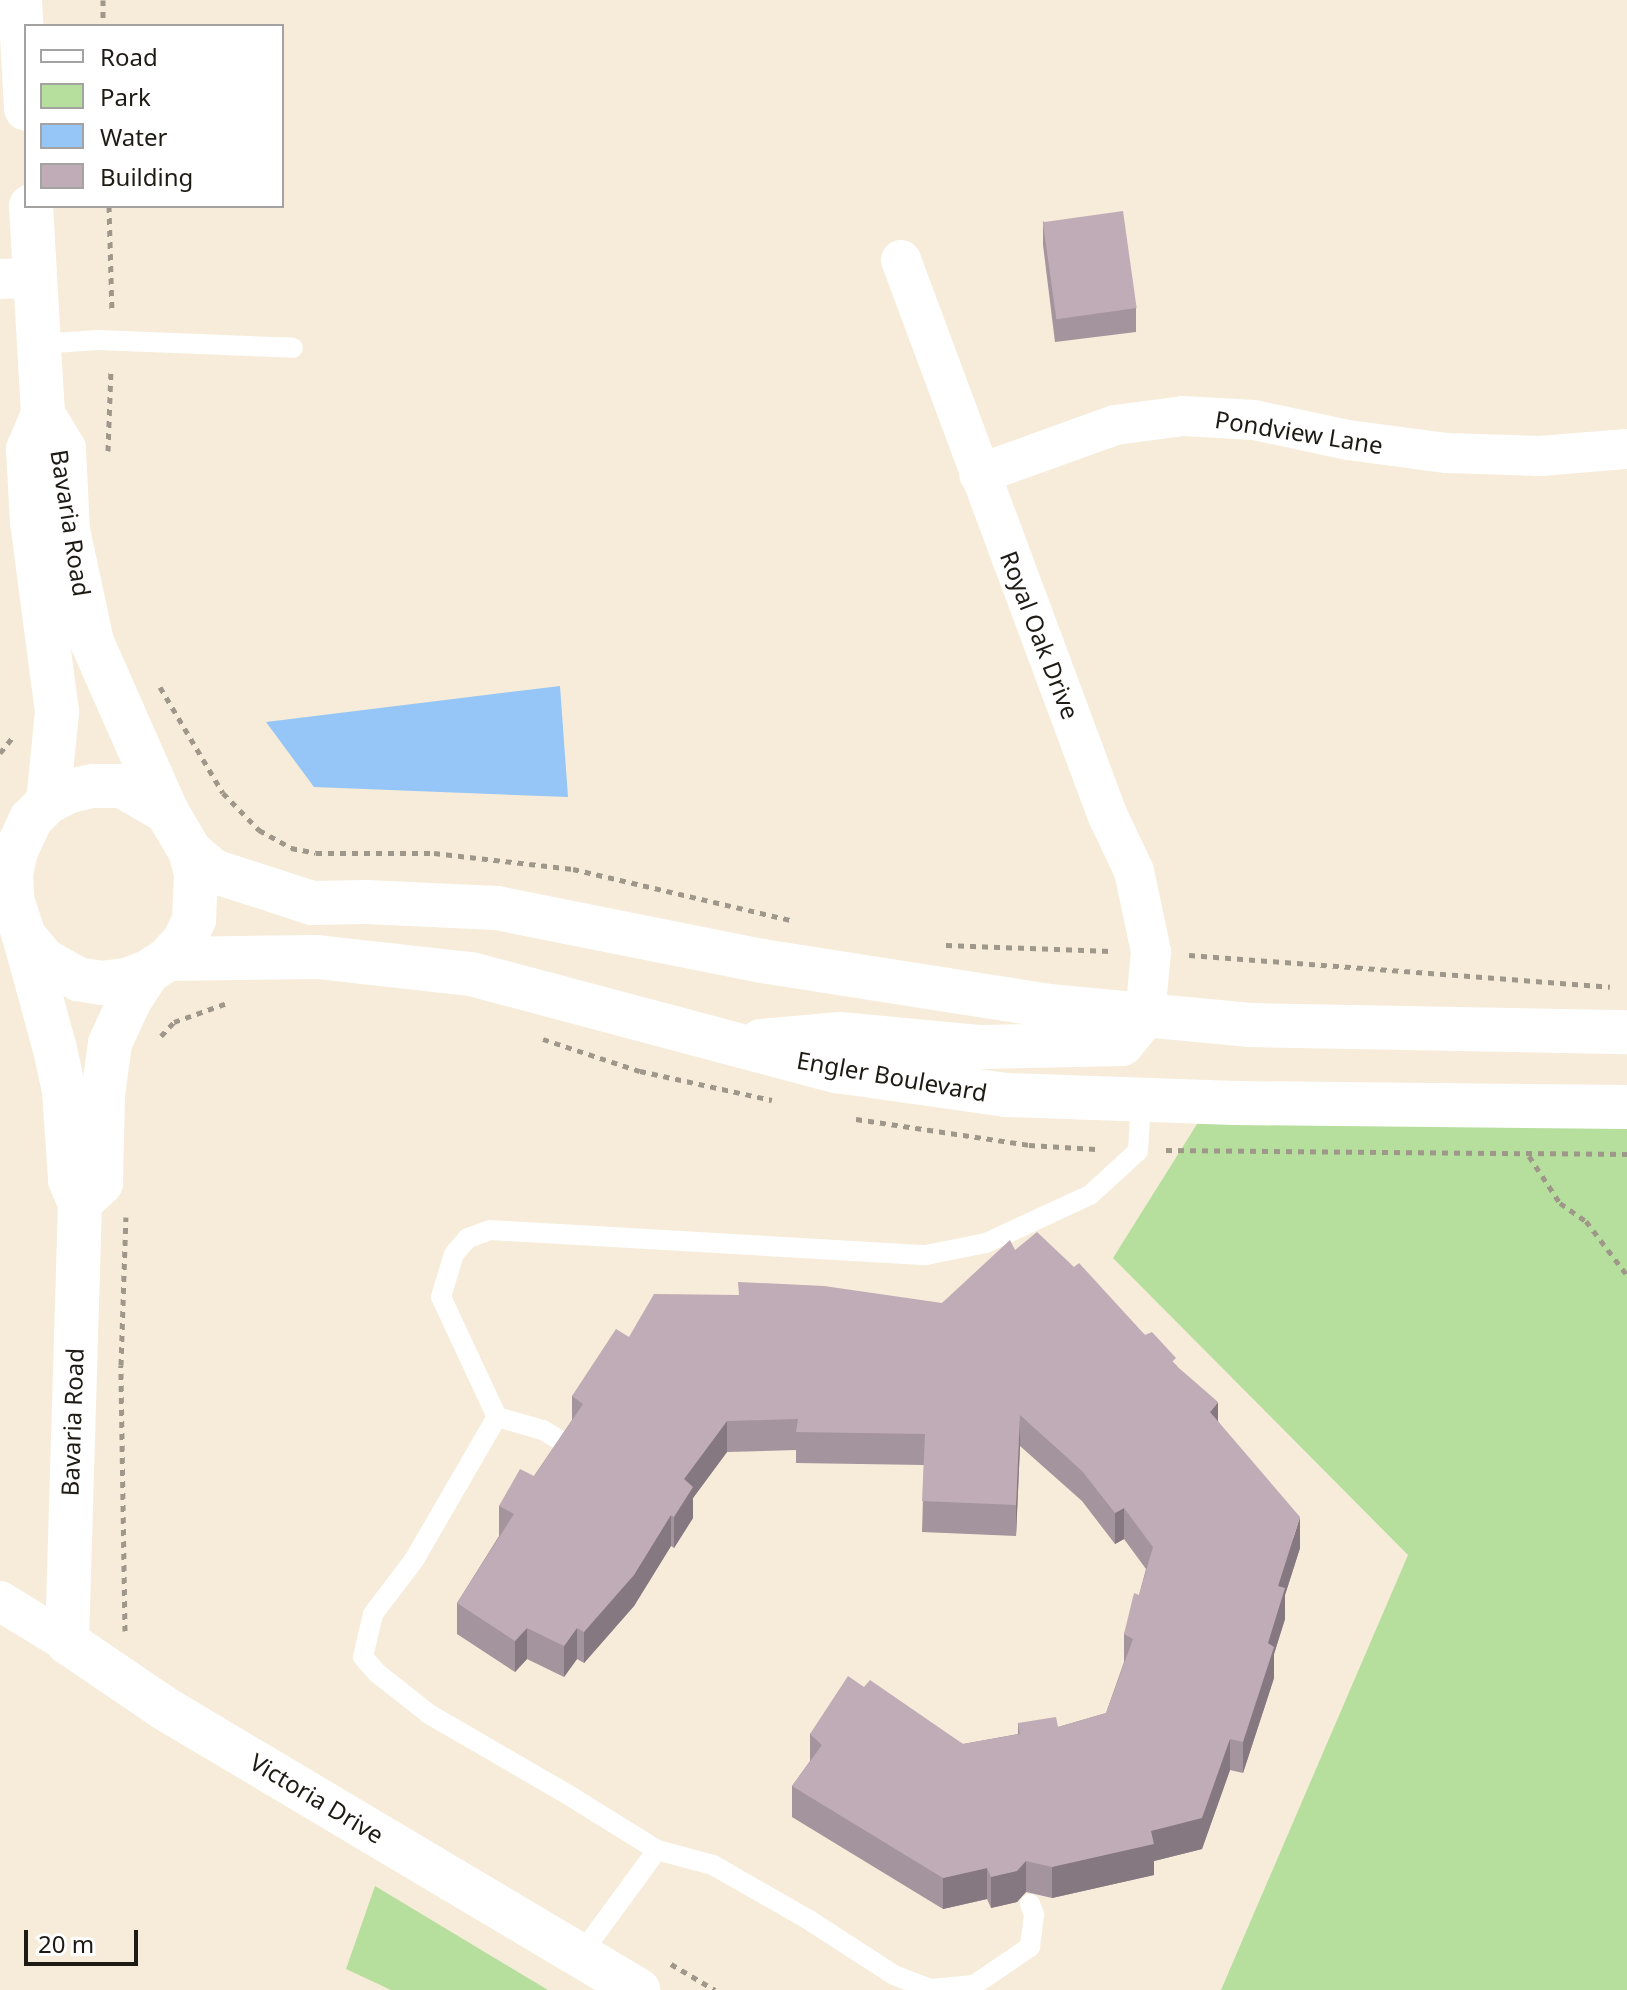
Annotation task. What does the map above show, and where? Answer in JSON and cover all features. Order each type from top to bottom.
[{"type":"main road","points":[[20,0],[24,73]]},
{"type":"main road","name":"Bavaria Road","points":[[26,813],[57,712],[32,522],[28,449],[43,414],[39,344],[18,279],[31,208]]},
{"type":"main road","name":"Bavaria Road","points":[[43,414],[64,449],[68,530],[92,642],[167,812]]},
{"type":"main road","points":[[158,966],[126,980],[102,983],[78,979],[44,960],[14,923],[11,874],[26,813],[70,791],[122,786],[167,812],[190,851],[213,871],[312,903],[497,908],[762,961],[925,989],[1145,1016],[1265,1026],[1627,1032]]},
{"type":"main road","points":[[80,1203],[101,1183],[103,1095],[110,1043],[130,1000],[184,941],[194,920],[198,896],[190,851]]},
{"type":"main road","name":"Bavaria Road","points":[[14,923],[58,1063],[64,1091],[70,1180],[80,1203],[67,1642]]},
{"type":"main road","name":"Engler Boulevard","points":[[158,966],[317,957],[471,974],[836,1071],[1006,1095],[1141,1101],[1627,1107]]},
{"type":"main road","points":[[727,1044],[840,1034],[981,1047],[1122,1044],[1145,1016]]},
{"type":"main road","name":"Victoria Drive","points":[[67,1642],[164,1708],[638,1990]]},
{"type":"street","name":"Royal Oak Drive","points":[[901,260],[1107,814],[1134,871],[1151,952],[1145,1016]]},
{"type":"street","name":"Pondview Lane","points":[[979,474],[1115,425],[1183,416],[1254,420],[1348,440],[1447,453],[1540,456],[1627,449]]},
{"type":"street","name":"Victoria Drive","points":[[0,1601],[67,1642]]},
{"type":"lane","points":[[39,344],[113,341],[293,348]]},
{"type":"lane","points":[[563,1442],[543,1430],[497,1417],[441,1297],[454,1254],[468,1238],[490,1230],[926,1255],[986,1243],[1090,1195],[1138,1151],[1141,1101]]},
{"type":"lane","points":[[497,1417],[414,1560],[373,1614],[363,1657],[377,1673],[429,1714],[657,1850],[713,1865],[809,1920],[894,1975],[931,1989],[974,1985],[1030,1947],[1034,1914],[1030,1904]]},
{"type":"lane","points":[[581,1954],[657,1850]]},
{"type":"path","points":[[103,0],[103,24]]},
{"type":"path","points":[[108,458],[113,341],[109,208]]},
{"type":"path","points":[[157,681],[223,793],[259,830],[291,848],[316,853],[434,853],[573,869],[808,924]]},
{"type":"path","points":[[944,945],[1151,952],[1613,988]]},
{"type":"path","points":[[1138,1151],[1347,1150],[1528,1156],[1627,1154]]},
{"type":"path","points":[[1528,1156],[1560,1203],[1586,1221],[1627,1275]]},
{"type":"green space","points":[[1197,1124],[1627,1128],[1627,1990],[1221,1990],[1408,1555],[1113,1258]]},
{"type":"green space","points":[[375,1886],[548,1990],[391,1990],[346,1969]]},
{"type":"water","points":[[560,686],[568,797],[314,787],[266,722]]},
{"type":"building","points":[[1123,211],[1137,308],[1056,319],[1043,222]]},
{"type":"building","points":[[1037,1232],[1074,1267],[1079,1263],[1145,1335],[1152,1332],[1176,1358],[1172,1362],[1218,1402],[1210,1412],[1300,1517],[1278,1586],[1285,1588],[1268,1643],[1274,1647],[1243,1742],[1230,1739],[1202,1818],[1151,1831],[1154,1844],[1052,1867],[1026,1861],[1017,1871],[991,1877],[987,1868],[943,1878],[792,1786],[822,1745],[810,1734],[848,1676],[864,1687],[870,1680],[963,1744],[1020,1734],[1018,1723],[1056,1717],[1058,1727],[1106,1713],[1133,1639],[1124,1634],[1134,1593],[1139,1595],[1153,1547],[1124,1508],[1115,1513],[1082,1471],[1020,1415],[1016,1505],[922,1501],[925,1434],[796,1432],[798,1419],[727,1421],[684,1479],[693,1487],[674,1517],[671,1515],[634,1575],[584,1632],[577,1628],[564,1646],[527,1628],[515,1641],[457,1603],[514,1514],[499,1506],[520,1469],[534,1476],[583,1404],[572,1396],[616,1329],[629,1337],[654,1294],[739,1295],[738,1282],[824,1286],[942,1303],[1010,1240],[1015,1250]]}]
